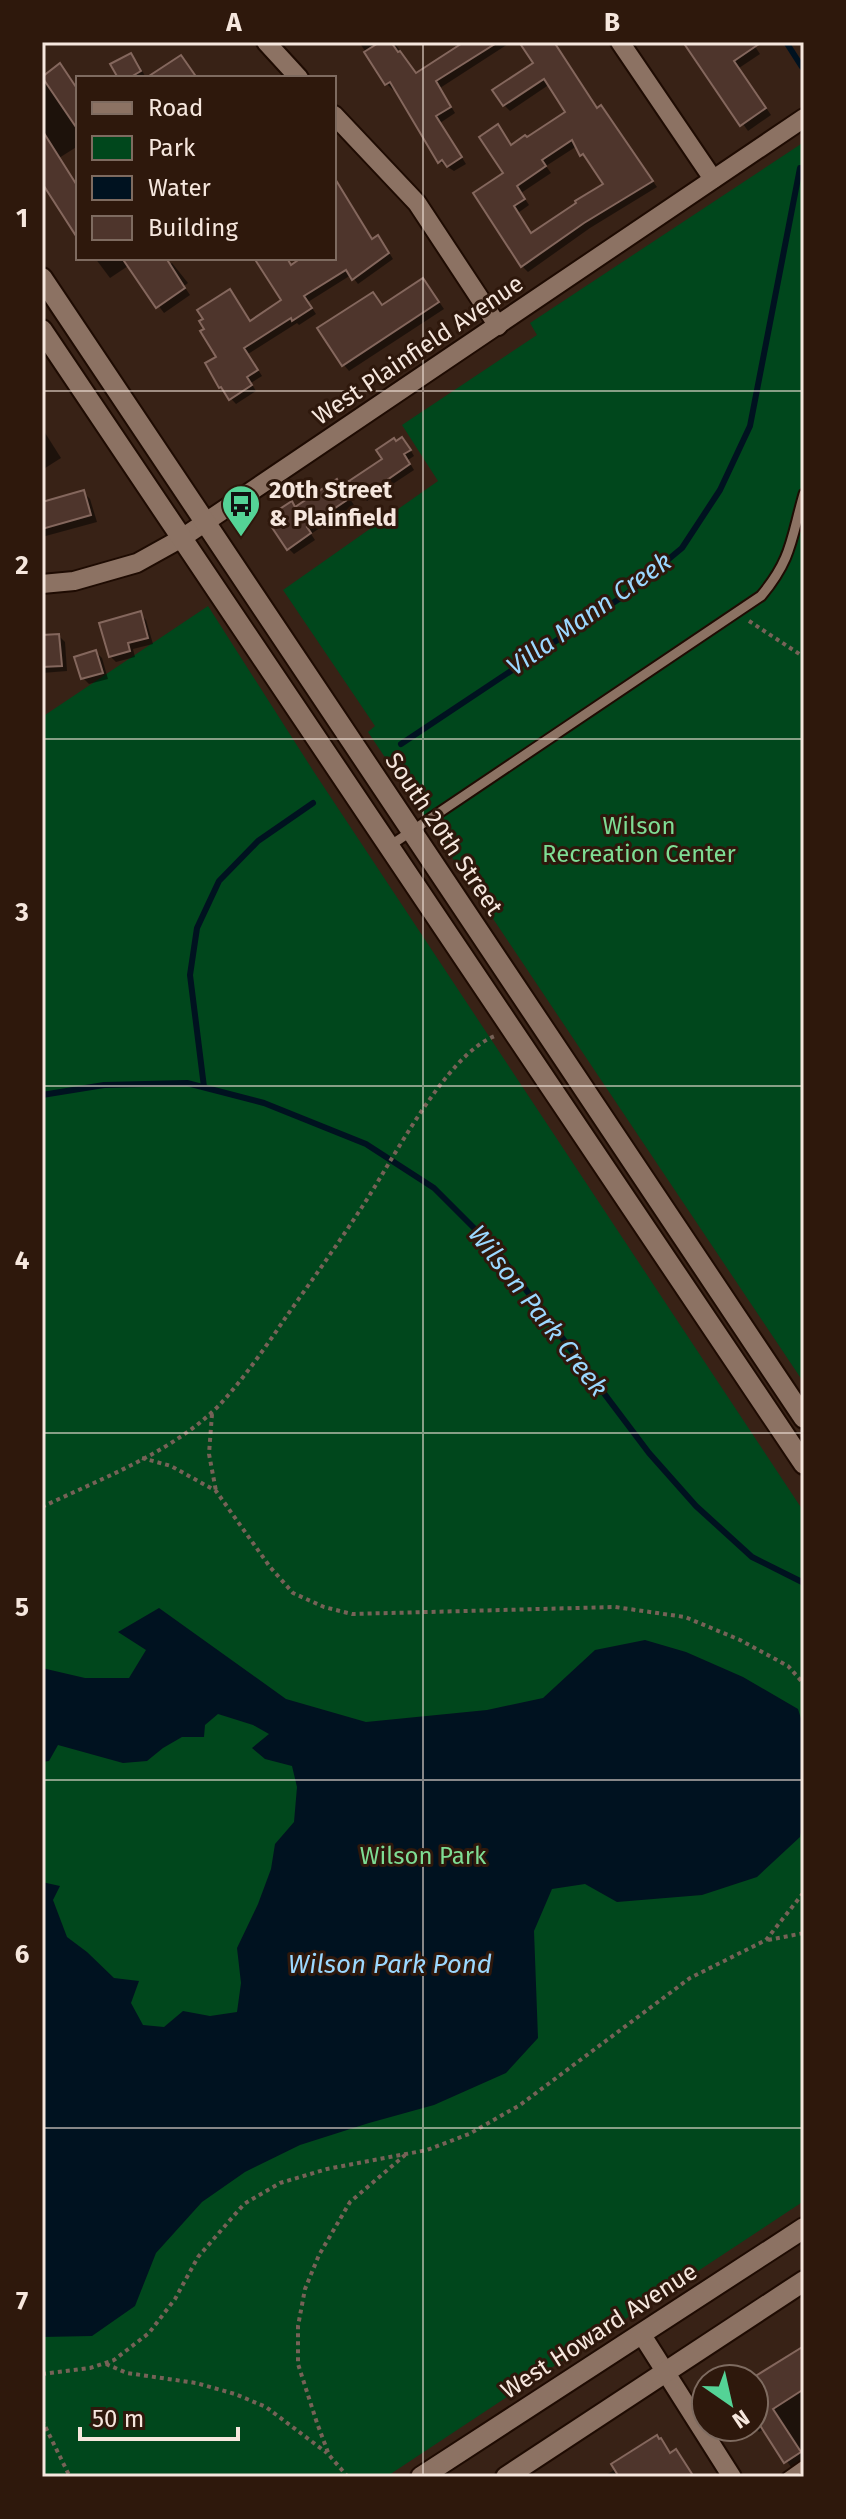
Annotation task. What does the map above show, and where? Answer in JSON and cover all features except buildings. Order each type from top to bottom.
[{"type":"street","points":[[266,42],[297,76]]},
{"type":"street","points":[[620,42],[713,179]]},
{"type":"street","points":[[336,117],[417,203],[498,326]]},
{"type":"street","name":"West Plainfield Avenue","points":[[42,584],[74,581],[137,563],[182,538],[804,118]]},
{"type":"street","name":"South 20th Street","points":[[42,278],[804,1418]]},
{"type":"street","points":[[42,330],[804,1464]]},
{"type":"street","name":"West Howard Avenue","points":[[421,2477],[804,2228]]},
{"type":"street","points":[[506,2477],[804,2281]]},
{"type":"street","points":[[642,2335],[732,2477]]},
{"type":"lane","points":[[388,847],[761,596],[779,575],[790,552],[804,494]]},
{"type":"lane","points":[[512,1030],[535,1015]]},
{"type":"lane","points":[[787,2477],[804,2465]]},
{"type":"path","points":[[737,613],[804,657]]},
{"type":"path","points":[[42,1507],[142,1458],[199,1424],[224,1400],[258,1358],[362,1208],[432,1097],[463,1057],[488,1039],[512,1030]]},
{"type":"path","points":[[212,1411],[209,1454],[216,1491],[270,1567],[293,1593],[324,1607],[352,1614],[615,1607],[685,1617],[740,1640],[788,1666],[804,1684]]},
{"type":"path","points":[[142,1458],[171,1466],[216,1491]]},
{"type":"path","points":[[766,1940],[804,1892]]},
{"type":"path","points":[[42,2374],[90,2368],[114,2360],[149,2333],[175,2299],[198,2257],[244,2204],[280,2183],[327,2169],[427,2150],[469,2134],[520,2105],[690,1978],[766,1940],[804,1933]]},
{"type":"path","points":[[329,2455],[298,2364],[298,2326],[305,2289],[319,2255],[350,2202],[407,2154]]},
{"type":"path","points":[[103,2363],[127,2373],[183,2380],[235,2394],[266,2407],[329,2455],[348,2477]]},
{"type":"path","points":[[42,2420],[70,2477]]},
{"type":"green space","name":"Wilson Recreation Center","points":[[804,142],[804,1383],[368,732],[375,726],[283,590],[438,481],[402,425],[537,335],[530,323]]},
{"type":"green space","name":"Wilson Park","points":[[208,606],[314,772],[804,1512],[804,2201],[386,2477],[42,2477],[42,717]]},
{"type":"water","name":"Wilson Park Pond","points":[[159,1608],[286,1699],[366,1722],[487,1710],[543,1698],[595,1650],[645,1640],[686,1652],[743,1677],[798,1709],[804,1728],[804,1819],[800,1837],[757,1877],[702,1895],[617,1902],[585,1884],[552,1889],[534,1931],[538,2038],[506,2073],[434,2105],[300,2145],[245,2172],[202,2202],[156,2253],[135,2306],[92,2336],[42,2337],[42,1882],[60,1886],[53,1900],[67,1937],[114,1978],[139,1981],[131,2003],[143,2025],[164,2027],[183,2011],[210,2016],[237,2012],[241,1983],[237,1948],[271,1869],[275,1844],[294,1822],[297,1787],[292,1766],[265,1759],[252,1748],[269,1734],[253,1725],[218,1714],[205,1725],[204,1737],[182,1737],[147,1761],[123,1763],[58,1745],[49,1761],[42,1762],[42,1668],[85,1678],[129,1678],[146,1650],[118,1632]]},
{"type":"waterway","name":"Villa Mann Creek","points":[[786,42],[802,67]]},
{"type":"waterway","name":"Villa Mann Creek","points":[[401,744],[628,593],[682,548],[720,490],[750,426],[800,168]]},
{"type":"waterway","points":[[204,1087],[190,975],[197,928],[219,881],[258,841],[313,803]]},
{"type":"waterway","name":"Wilson Park Creek","points":[[42,1095],[104,1085],[187,1083],[264,1103],[366,1144],[434,1188],[496,1250],[649,1453],[696,1506],[752,1557],[804,1583]]},
{"type":"place","name":"20th Street & Plainfield","points":[[241,538]]}]
